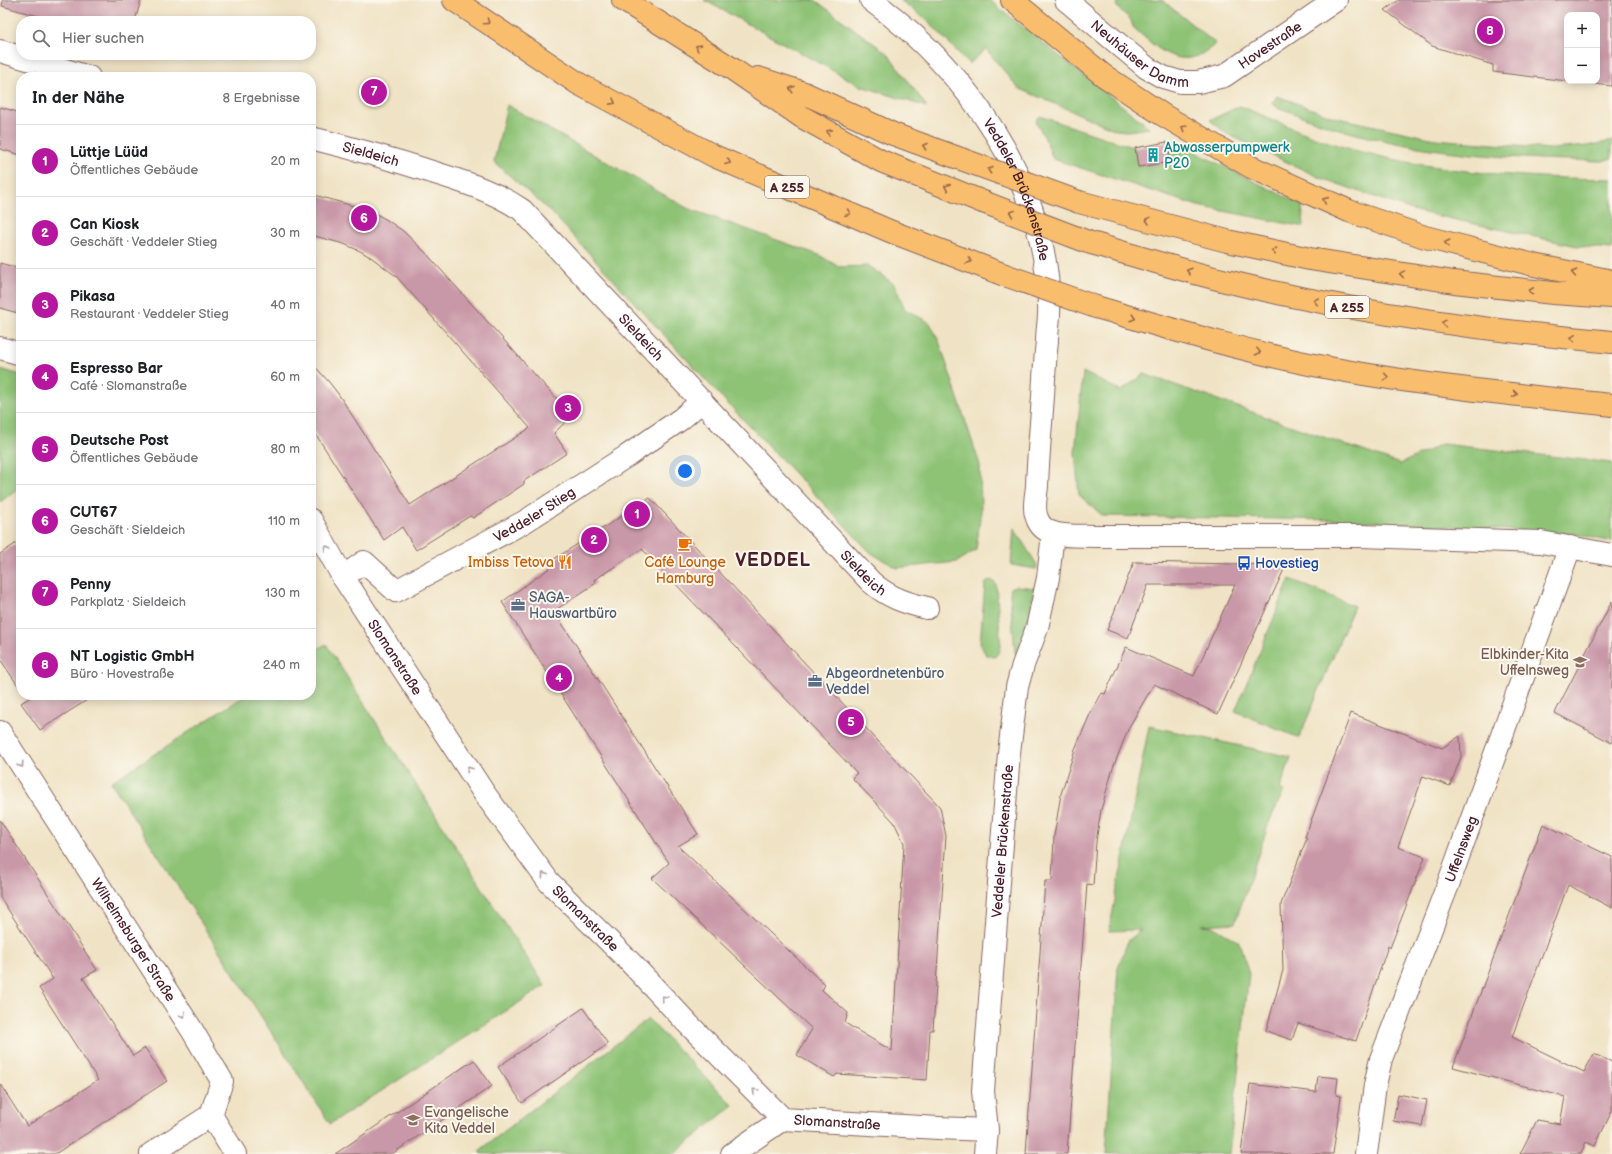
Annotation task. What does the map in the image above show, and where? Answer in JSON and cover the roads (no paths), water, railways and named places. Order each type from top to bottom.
[{"type":"highway","name":"A 255","points":[[454,0],[579,84],[714,156],[892,232],[1002,274],[1096,307],[1209,341],[1324,367],[1440,385],[1612,405]]},
{"type":"highway","name":"A 255","points":[[623,0],[731,68],[802,117],[880,161],[1088,242],[1221,280],[1310,300],[1450,324],[1556,337],[1612,342]]},
{"type":"highway","points":[[1012,0],[1103,74],[1163,115],[1251,167],[1349,210],[1425,237],[1534,265],[1612,280]]},
{"type":"highway","points":[[731,68],[804,93],[893,134],[1079,202],[1227,241],[1310,259],[1454,282],[1554,293],[1612,297]]},
{"type":"street","name":"Veddeler Brückenstraße","points":[[871,0],[921,42],[954,74],[1011,159],[1029,199],[1041,238],[1049,306],[1040,427],[1036,516],[1041,527],[1047,532],[1053,533],[1048,578],[1037,628],[1023,665],[1017,687],[1009,753],[983,1091],[987,1130],[985,1154]]},
{"type":"street","name":"Neuhäuser Damm","points":[[1066,0],[1147,68],[1163,77],[1180,82],[1198,82],[1224,76]]},
{"type":"street","name":"Hovestraße","points":[[1224,76],[1336,0]]},
{"type":"street","points":[[0,51],[16,56]]},
{"type":"street","points":[[30,60],[71,72]]},
{"type":"street","name":"Sieldeich","points":[[316,139],[385,157],[466,182],[495,193],[522,210],[535,222],[594,288],[881,591],[903,603],[926,608]]},
{"type":"street","points":[[0,348],[16,353]]},
{"type":"street","name":"Veddeler Stieg","points":[[343,577],[364,562],[396,591],[524,522],[627,456],[681,419],[702,401]]},
{"type":"street","name":"Slomanstraße","points":[[316,529],[343,577],[484,793],[549,882],[630,962],[690,1026],[783,1119],[987,1130]]},
{"type":"street","points":[[1053,533],[1095,536],[1368,537],[1541,542],[1570,546],[1612,555]]},
{"type":"street","name":"Uffelnsweg","points":[[1366,1154],[1375,1085],[1381,1059],[1449,882],[1570,546]]},
{"type":"street","name":"Wilhelmsburger Straße","points":[[0,732],[192,1030],[222,1081],[211,1115]]},
{"type":"street","points":[[151,1154],[211,1115],[235,1154]]},
{"type":"street","points":[[732,1154],[783,1119]]},
{"type":"place","name":"NT Logistic GmbH","points":[[1490,31]]},
{"type":"place","name":"Penny","points":[[374,92]]},
{"type":"place","name":"Abwasserpumpwerk P20","points":[[1153,155]]},
{"type":"place","name":"CUT67","points":[[364,218]]},
{"type":"place","name":"Pikasa","points":[[568,408]]},
{"type":"place","name":"Lüttje Lüüd","points":[[637,514]]},
{"type":"place","name":"Can Kiosk","points":[[594,540]]},
{"type":"place","name":"Café Lounge Hamburg","points":[[685,544]]},
{"type":"place","name":"Imbiss Tetova","points":[[565,562]]},
{"type":"place","name":"Hovestieg","points":[[1244,563]]},
{"type":"place","name":"SAGA- Hauswartbüro","points":[[518,605]]},
{"type":"place","name":"Elbkinder-Kita Uffelnsweg","points":[[1580,662]]},
{"type":"place","name":"Espresso Bar","points":[[559,678]]},
{"type":"place","name":"Abgeordnetenbüro Veddel","points":[[815,681]]},
{"type":"place","name":"Deutsche Post","points":[[851,722]]},
{"type":"place","name":"Evangelische Kita Veddel","points":[[413,1120]]},
{"type":"district","name":"VEDDEL","points":[[773,560]]}]
